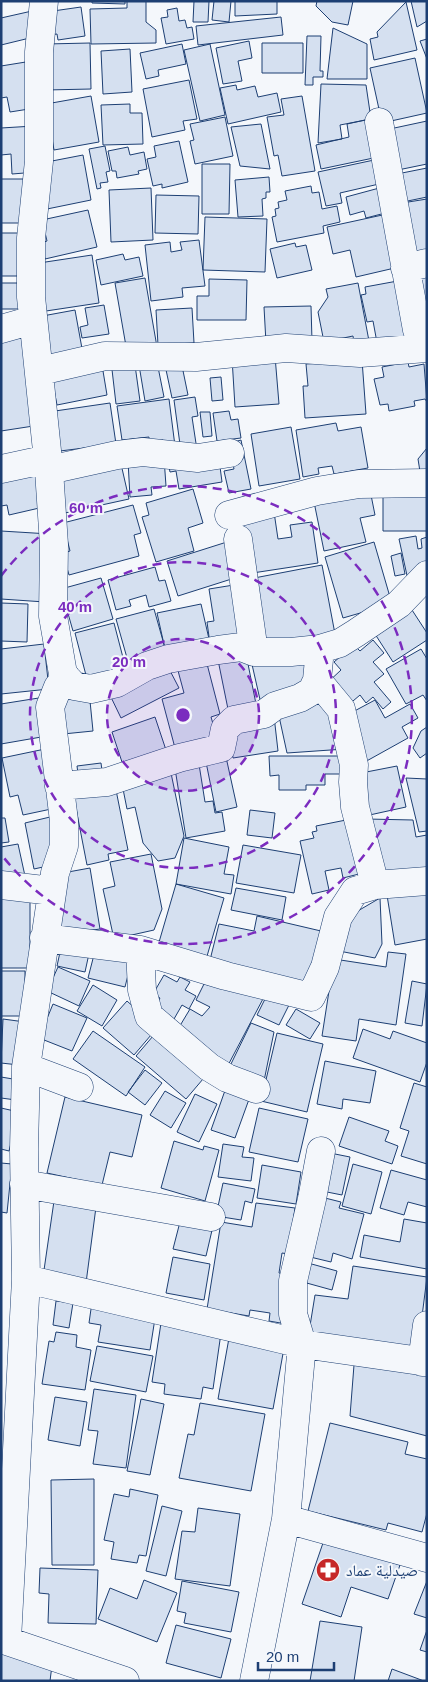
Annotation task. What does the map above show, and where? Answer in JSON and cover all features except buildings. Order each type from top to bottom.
[{"type":"street","points":[[44,1],[39,52],[39,161],[31,238],[33,320],[49,465],[54,545],[53,616],[58,650],[66,677],[74,686],[91,689],[117,683],[147,666],[168,659],[241,647],[254,652],[291,652],[320,649],[340,642],[356,633],[399,604],[427,575]]},
{"type":"street","points":[[379,122],[416,266],[417,330],[427,343]]},
{"type":"street","points":[[1,329],[33,320]]},
{"type":"street","points":[[40,372],[104,356],[196,357],[286,348],[360,353],[427,348]]},
{"type":"street","points":[[1,469],[49,465],[144,452],[198,458],[230,453]]},
{"type":"street","points":[[254,652],[234,527],[317,491],[359,484],[427,483]]},
{"type":"street","points":[[59,786],[107,782],[179,758],[222,748],[225,729],[234,720],[264,714],[275,706],[300,698],[312,690],[317,680],[320,649]]},
{"type":"street","points":[[66,677],[58,687],[50,707],[64,821],[64,846],[55,873],[26,1067],[24,1184],[26,1279],[4,1639],[125,1681]]},
{"type":"street","points":[[317,680],[341,709],[354,765],[353,782],[356,807],[375,885]]},
{"type":"street","points":[[44,938],[140,950],[226,976],[311,997],[320,980],[342,910],[355,891],[375,885],[427,881]]},
{"type":"street","points":[[1,885],[52,891]]},
{"type":"street","points":[[140,950],[142,990],[149,1016],[209,1067],[227,1078],[256,1089]]},
{"type":"street","points":[[26,1067],[79,1087]]},
{"type":"street","points":[[254,1681],[286,1519],[302,1344],[294,1314],[293,1281],[312,1199],[320,1151]]},
{"type":"street","points":[[24,1184],[211,1217]]},
{"type":"street","points":[[26,1279],[302,1344],[424,1362],[427,1325]]},
{"type":"street","points":[[286,1519],[426,1551]]},
{"type":"place","name":"صيدلية عماد","points":[[328,1570]]}]
